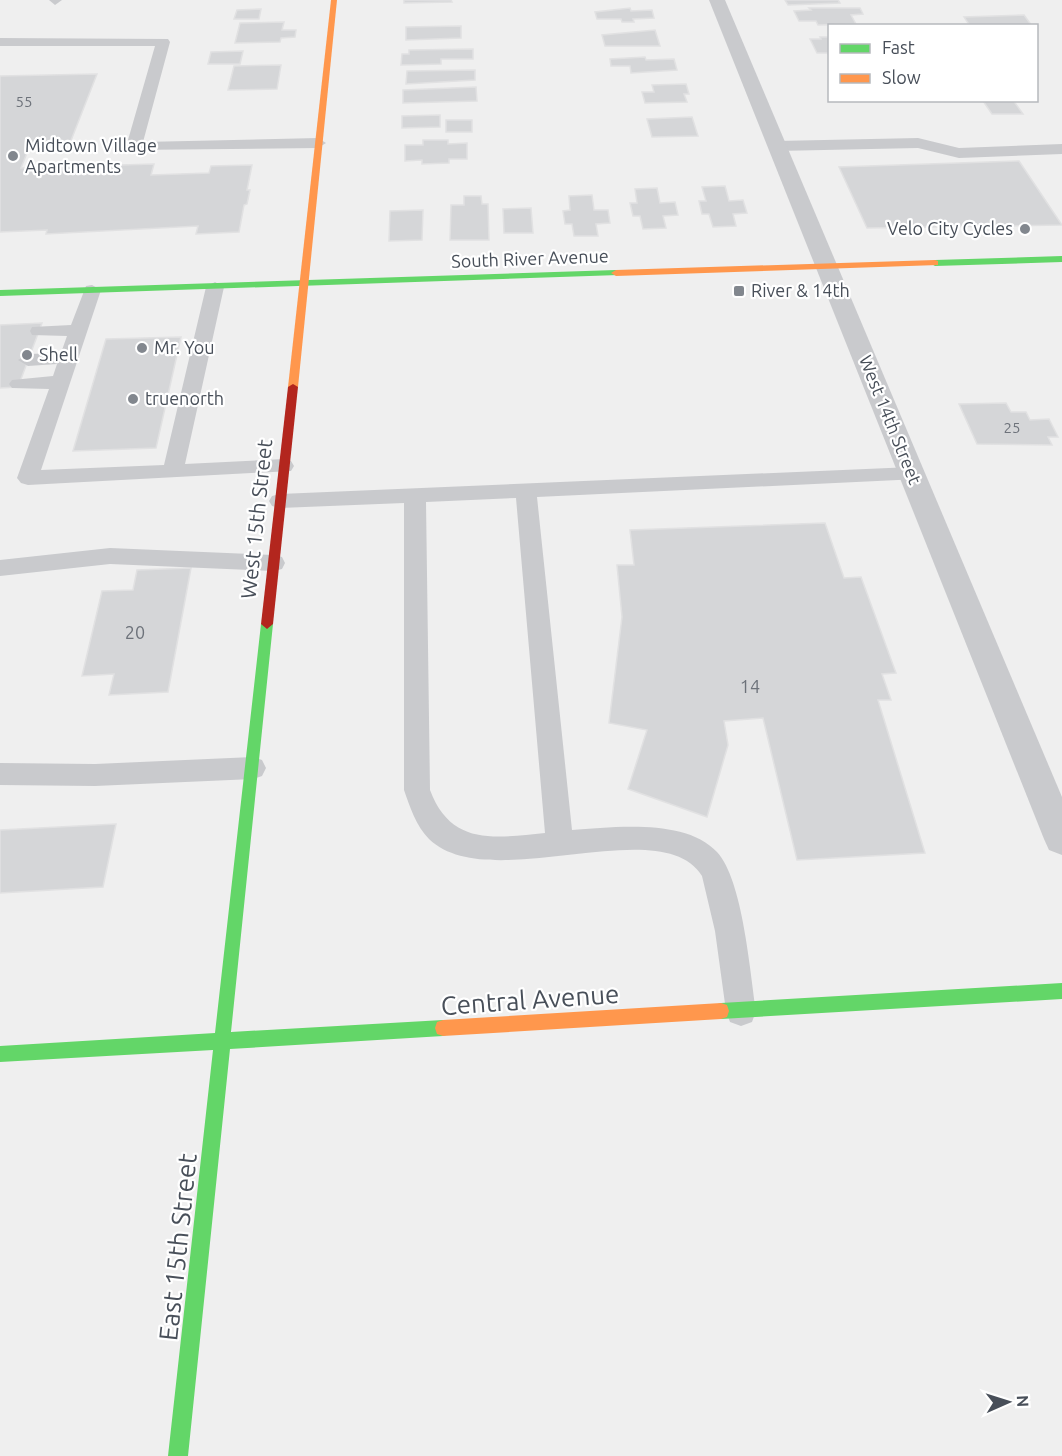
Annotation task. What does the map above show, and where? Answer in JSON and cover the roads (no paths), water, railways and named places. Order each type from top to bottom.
[{"type":"street","name":"West 15th Street","points":[[224,1043],[334,0]]},
{"type":"street","name":"West 14th Street","points":[[717,0],[1062,839]]},
{"type":"street","name":"South River Avenue","points":[[0,293],[1062,259]]},
{"type":"street","name":"Central Avenue","points":[[0,1054],[224,1043],[1062,991]]},
{"type":"street","name":"East 15th Street","points":[[178,1456],[224,1043]]},
{"type":"lane","points":[[0,42],[163,42],[134,147],[318,142]]},
{"type":"lane","points":[[777,146],[918,143],[959,153],[1060,153]]},
{"type":"lane","points":[[173,471],[215,287]]},
{"type":"lane","points":[[92,290],[28,478],[284,466]]},
{"type":"lane","points":[[39,332],[79,330]]},
{"type":"lane","points":[[28,360],[69,358]]},
{"type":"lane","points":[[19,384],[61,382]]},
{"type":"lane","points":[[280,501],[912,474]]},
{"type":"lane","points":[[526,490],[560,843]]},
{"type":"lane","points":[[415,496],[417,790],[426,816],[442,834],[463,844],[490,847],[632,838],[662,840],[689,847],[708,860],[718,881],[741,1011]]},
{"type":"lane","points":[[0,568],[110,556],[274,563]]},
{"type":"lane","points":[[0,774],[95,775],[253,768]]},
{"type":"place","name":"Midtown Village Apartments","points":[[13,156]]},
{"type":"place","name":"Velo City Cycles","points":[[1025,229]]},
{"type":"place","name":"River & 14th","points":[[739,291]]},
{"type":"place","name":"Mr. You","points":[[142,348]]},
{"type":"place","name":"Shell","points":[[27,355]]},
{"type":"place","name":"truenorth","points":[[133,399]]}]
